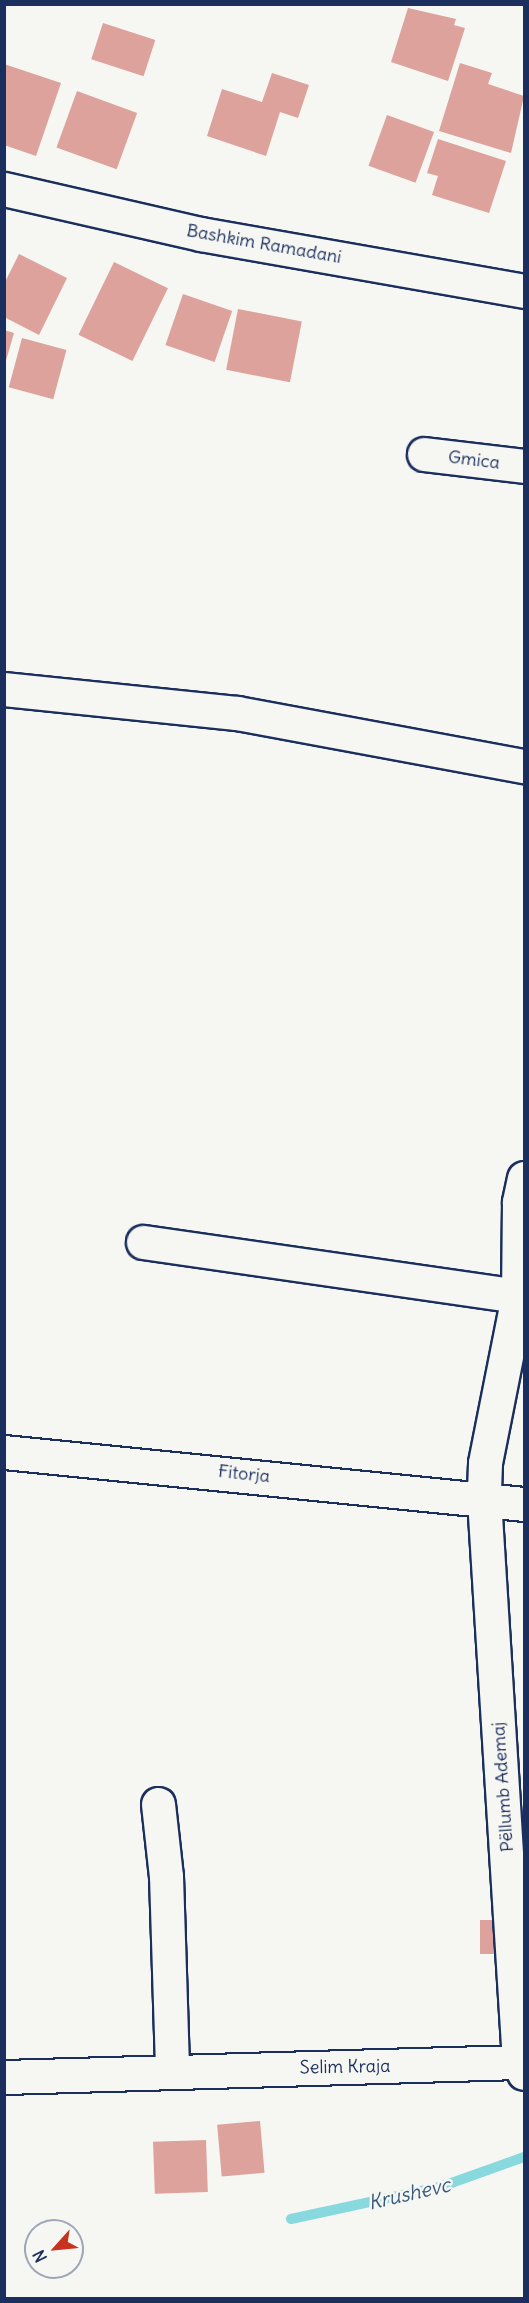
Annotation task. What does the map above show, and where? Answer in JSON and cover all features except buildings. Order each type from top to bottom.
[{"type":"street","name":"Bashkim Ramadani","points":[[4,189],[201,234],[525,291]]},
{"type":"street","name":"Gmica","points":[[424,454],[525,466]]},
{"type":"street","points":[[4,689],[237,713],[525,765]]},
{"type":"street","points":[[484,1499],[485,1463],[518,1296],[522,1190]]},
{"type":"street","points":[[143,1242],[518,1296]]},
{"type":"street","name":"Fitorja","points":[[4,1452],[525,1504]]},
{"type":"street","name":"Pëllumb Ademaj","points":[[484,1499],[522,2068]]},
{"type":"street","points":[[158,1804],[166,1876],[172,2071]]},
{"type":"street","name":"Selim Kraja","points":[[4,2077],[172,2071],[522,2068]]},
{"type":"waterway","name":"Krushevc","points":[[291,2219],[443,2186],[524,2157]]}]
